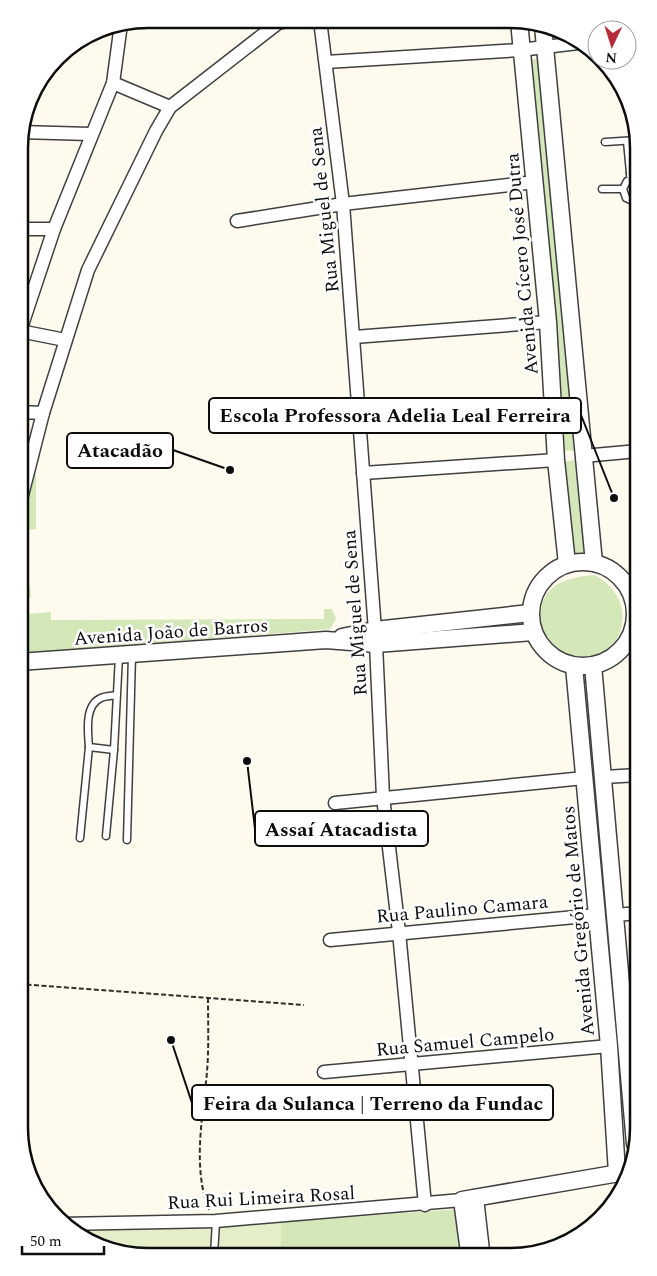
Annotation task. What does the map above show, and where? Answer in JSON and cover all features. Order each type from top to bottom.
[{"type":"street","points":[[28,470],[43,413],[88,270],[156,131],[170,108],[272,28]]},
{"type":"street","name":"Rua Miguel de Sena","points":[[321,28],[343,204],[364,473],[383,798],[413,1065],[425,1205]]},
{"type":"street","name":"Avenida Cícero José Dutra","points":[[519,28],[548,322],[556,460],[567,564]]},
{"type":"street","points":[[28,307],[54,229],[90,134],[113,83],[119,31]]},
{"type":"street","points":[[544,33],[574,370],[594,563]]},
{"type":"street","points":[[326,62],[520,50],[569,44]]},
{"type":"street","points":[[113,83],[170,108]]},
{"type":"street","points":[[29,132],[90,134]]},
{"type":"street","points":[[237,221],[343,204],[535,182]]},
{"type":"street","points":[[28,229],[54,229]]},
{"type":"street","points":[[354,337],[548,322]]},
{"type":"street","points":[[28,333],[65,340]]},
{"type":"street","points":[[551,372],[574,370]]},
{"type":"street","points":[[28,412],[43,413]]},
{"type":"street","points":[[583,456],[630,452]]},
{"type":"street","points":[[364,473],[556,460]]},
{"type":"street","points":[[630,591],[619,576],[607,567],[594,563],[579,562],[567,564],[552,571],[540,582],[533,597],[530,613],[533,632],[542,648],[556,659],[574,666],[593,665],[606,661],[620,651],[630,639]]},
{"type":"street","name":"Avenida João de Barros","points":[[375,637],[530,613]]},
{"type":"street","name":"Avenida João de Barros","points":[[28,661],[375,637],[533,632]]},
{"type":"street","name":"Avenida Gregório de Matos","points":[[593,665],[616,915],[629,1015]]},
{"type":"street","name":"Avenida Gregório de Matos","points":[[574,666],[621,1171]]},
{"type":"street","points":[[604,777],[629,776]]},
{"type":"street","points":[[334,803],[584,778]]},
{"type":"street","points":[[616,915],[629,914]]},
{"type":"street","name":"Rua Paulino Camara","points":[[330,940],[399,932],[597,915]]},
{"type":"street","name":"Rua Samuel Campelo","points":[[324,1072],[609,1046]]},
{"type":"street","points":[[469,1199],[621,1172]]},
{"type":"street","points":[[469,1199],[480,1248]]},
{"type":"street","points":[[469,1199],[469,1248]]},
{"type":"street","name":"Rua Rui Limeira Rosal","points":[[75,1224],[216,1221],[425,1205],[469,1199]]},
{"type":"lane","points":[[605,142],[627,140],[630,176]]},
{"type":"lane","points":[[630,176],[623,189],[626,198],[630,199]]},
{"type":"lane","points":[[602,189],[623,189]]},
{"type":"lane","points":[[106,836],[117,695],[125,654]]},
{"type":"lane","points":[[125,654],[132,690],[127,840]]},
{"type":"lane","points":[[80,838],[89,747],[88,721],[95,702],[101,698],[117,695]]},
{"type":"lane","points":[[89,747],[114,750]]},
{"type":"lane","points":[[214,1248],[216,1221]]},
{"type":"path","points":[[28,985],[304,1005]]},
{"type":"path","points":[[208,998],[207,1069],[200,1165],[203,1195],[211,1216],[216,1221]]},
{"type":"green space","points":[[543,58],[577,450],[563,451],[528,60]]},
{"type":"green space","points":[[579,459],[588,558],[572,559],[564,462]]},
{"type":"green space","points":[[32,468],[36,469],[36,529],[28,530],[28,482]]},
{"type":"green space","points":[[595,575],[612,589],[621,604],[622,620],[618,636],[610,648],[597,657],[581,660],[564,656],[550,646],[546,638],[541,617],[542,605],[546,596],[560,583],[582,576]]},
{"type":"green space","points":[[28,586],[30,586],[31,597],[28,598]]},
{"type":"green space","points":[[324,609],[332,609],[336,619],[330,629],[28,652],[29,614],[51,612],[51,620],[324,619]]},
{"type":"green space","points":[[461,1209],[466,1248],[281,1248],[281,1222]]},
{"type":"green space","points":[[281,1222],[281,1248],[132,1247],[102,1239],[86,1231]]},
{"type":"place","name":"Atacadão","points":[[230,470]]},
{"type":"place","name":"Escola Professora Adelia Leal Ferreira","points":[[614,498]]},
{"type":"place","name":"Assaí Atacadista","points":[[247,761]]},
{"type":"place","name":"Feira da Sulanca | Terreno da Fundac","points":[[171,1040]]}]
